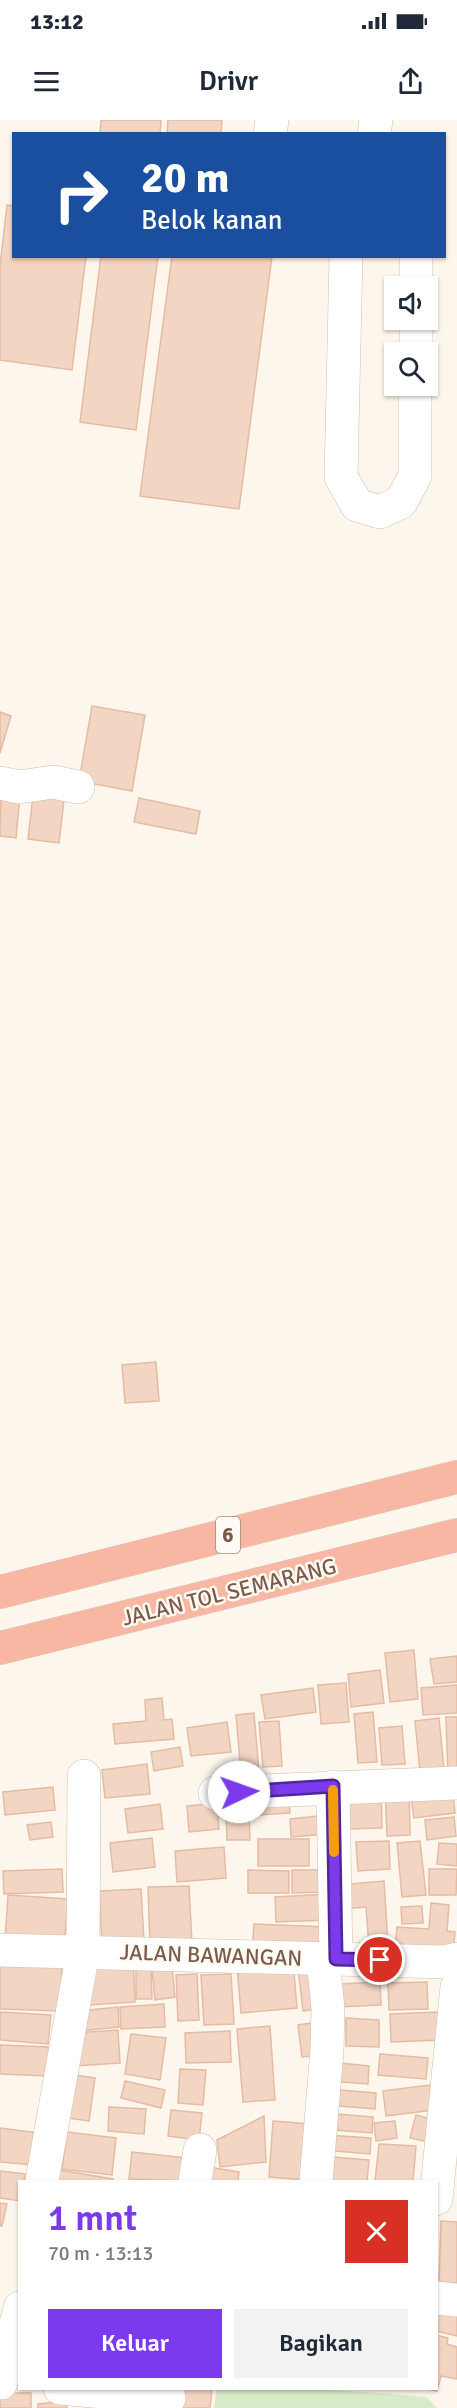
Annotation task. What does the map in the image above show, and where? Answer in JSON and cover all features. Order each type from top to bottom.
[{"type":"highway","name":"6","points":[[0,1592],[457,1478]]},
{"type":"highway","name":"JALAN TOL SEMARANG","points":[[0,1648],[457,1535]]},
{"type":"street","points":[[346,258],[340,477],[357,505],[380,512],[401,502],[415,476],[416,396]]},
{"type":"street","points":[[416,258],[416,276]]},
{"type":"street","points":[[0,783],[19,787],[53,782],[78,787]]},
{"type":"street","points":[[42,2180],[83,1952],[84,1776]]},
{"type":"street","points":[[215,1793],[333,1786],[457,1783]]},
{"type":"street","points":[[316,2180],[327,2050],[333,1786]]},
{"type":"street","name":"JALAN BAWANGAN","points":[[0,1950],[444,1962],[457,1959]]},
{"type":"street","points":[[438,2186],[452,2094],[457,1987]]},
{"type":"street","points":[[438,2298],[457,2300]]},
{"type":"street","points":[[7,2383],[18,2320]]},
{"type":"street","points":[[82,2390],[168,2398]]},
{"type":"green space","points":[[217,2390],[322,2390],[427,2397],[437,2408],[214,2408]]},
{"type":"building","points":[[101,120],[161,120],[160,132],[100,132]]},
{"type":"building","points":[[168,120],[222,120],[221,132],[167,132]]},
{"type":"building","points":[[7,205],[12,206],[12,258],[86,258],[72,370],[0,360],[0,266]]},
{"type":"building","points":[[101,258],[158,258],[136,430],[80,422]]},
{"type":"building","points":[[172,258],[272,258],[239,509],[140,496]]},
{"type":"building","points":[[92,706],[145,715],[132,791],[79,781]]},
{"type":"building","points":[[0,712],[11,716],[0,753]]},
{"type":"building","points":[[1,793],[20,795],[16,838],[0,836]]},
{"type":"building","points":[[33,796],[64,800],[59,843],[28,839]]},
{"type":"building","points":[[139,798],[200,811],[196,834],[134,822]]},
{"type":"building","points":[[156,1362],[159,1401],[125,1403],[122,1365]]},
{"type":"building","points":[[414,1650],[418,1699],[390,1702],[385,1653]]},
{"type":"building","points":[[457,1656],[457,1682],[434,1684],[430,1659]]},
{"type":"building","points":[[380,1670],[384,1703],[351,1707],[348,1674]]},
{"type":"building","points":[[346,1683],[349,1722],[321,1724],[318,1685]]},
{"type":"building","points":[[457,1685],[457,1713],[423,1715],[421,1688]]},
{"type":"building","points":[[313,1688],[316,1712],[265,1719],[261,1695]]},
{"type":"building","points":[[162,1698],[164,1720],[172,1719],[174,1739],[115,1744],[113,1724],[146,1721],[145,1700]]},
{"type":"building","points":[[373,1712],[377,1762],[358,1763],[354,1714]]},
{"type":"building","points":[[254,1713],[259,1773],[241,1774],[236,1715]]},
{"type":"building","points":[[446,1717],[457,1717],[457,1776],[448,1776]]},
{"type":"building","points":[[439,1718],[444,1769],[420,1772],[415,1721]]},
{"type":"building","points":[[279,1721],[282,1766],[263,1767],[259,1722]]},
{"type":"building","points":[[227,1722],[231,1752],[191,1756],[187,1728]]},
{"type":"building","points":[[402,1726],[405,1764],[382,1765],[379,1728]]},
{"type":"building","points":[[180,1747],[183,1766],[154,1771],[151,1752]]},
{"type":"building","points":[[147,1764],[150,1794],[105,1798],[102,1770]]},
{"type":"building","points":[[409,1785],[410,1835],[387,1836],[385,1786]]},
{"type":"building","points":[[452,1785],[455,1813],[414,1818],[410,1790]]},
{"type":"building","points":[[381,1786],[382,1828],[348,1829],[347,1787]]},
{"type":"building","points":[[53,1787],[55,1810],[5,1815],[3,1792]]},
{"type":"building","points":[[289,1796],[290,1813],[256,1815],[254,1798]]},
{"type":"building","points":[[217,1803],[219,1829],[189,1832],[187,1806]]},
{"type":"building","points":[[160,1804],[163,1829],[128,1833],[125,1809]]},
{"type":"building","points":[[249,1812],[250,1840],[227,1840],[226,1813]]},
{"type":"building","points":[[327,1815],[328,1834],[291,1837],[290,1819]]},
{"type":"building","points":[[454,1817],[456,1836],[427,1840],[425,1820]]},
{"type":"building","points":[[51,1822],[53,1837],[30,1840],[27,1825]]},
{"type":"building","points":[[152,1838],[155,1867],[113,1872],[110,1843]]},
{"type":"building","points":[[258,1839],[309,1839],[309,1866],[258,1866]]},
{"type":"building","points":[[389,1841],[390,1869],[358,1871],[356,1842]]},
{"type":"building","points":[[420,1841],[426,1895],[402,1897],[397,1843]]},
{"type":"building","points":[[439,1843],[457,1844],[457,1866],[437,1864]]},
{"type":"building","points":[[224,1847],[226,1878],[177,1882],[175,1851]]},
{"type":"building","points":[[62,1869],[63,1892],[4,1894],[3,1871]]},
{"type":"building","points":[[429,1869],[457,1869],[456,1895],[429,1895]]},
{"type":"building","points":[[248,1870],[289,1871],[289,1893],[248,1893]]},
{"type":"building","points":[[292,1870],[328,1870],[328,1892],[292,1893]]},
{"type":"building","points":[[384,1881],[388,1945],[369,1947],[366,1907],[342,1909],[339,1885]]},
{"type":"building","points":[[189,1886],[192,1943],[150,1944],[148,1887]]},
{"type":"building","points":[[141,1889],[144,1941],[102,1943],[99,1891]]},
{"type":"building","points":[[328,1894],[329,1920],[276,1922],[275,1897]]},
{"type":"building","points":[[8,1895],[68,1899],[64,1945],[5,1941]]},
{"type":"building","points":[[431,1903],[449,1905],[447,1931],[455,1932],[453,1953],[395,1948],[397,1927],[429,1929]]},
{"type":"building","points":[[422,1906],[423,1923],[402,1924],[401,1907]]},
{"type":"building","points":[[254,1924],[327,1927],[326,1955],[252,1952]]},
{"type":"building","points":[[133,1960],[135,2002],[89,2005],[86,1964]]},
{"type":"building","points":[[0,1961],[62,1964],[60,2011],[0,2009]]},
{"type":"building","points":[[293,1961],[297,2008],[241,2013],[237,1966]]},
{"type":"building","points":[[322,1965],[327,2008],[303,2011],[298,1968]]},
{"type":"building","points":[[172,1967],[175,1997],[155,2000],[152,1969]]},
{"type":"building","points":[[151,1968],[152,1999],[136,1999],[136,1969]]},
{"type":"building","points":[[197,1974],[199,2020],[178,2021],[176,1975]]},
{"type":"building","points":[[231,1974],[234,2024],[204,2025],[201,1975]]},
{"type":"building","points":[[380,1982],[381,2005],[339,2007],[338,1984]]},
{"type":"building","points":[[427,1982],[428,2009],[389,2010],[388,1983]]},
{"type":"building","points":[[164,2004],[165,2027],[121,2029],[120,2007]]},
{"type":"building","points":[[118,2007],[119,2027],[80,2031],[78,2011]]},
{"type":"building","points":[[0,2012],[51,2015],[48,2044],[0,2040]]},
{"type":"building","points":[[440,2012],[441,2040],[391,2042],[390,2014]]},
{"type":"building","points":[[346,2018],[379,2020],[379,2047],[346,2046]]},
{"type":"building","points":[[319,2022],[323,2055],[302,2057],[298,2025]]},
{"type":"building","points":[[270,2026],[275,2100],[243,2102],[237,2029]]},
{"type":"building","points":[[118,2030],[120,2063],[75,2066],[73,2033]]},
{"type":"building","points":[[230,2031],[231,2062],[186,2063],[185,2033]]},
{"type":"building","points":[[131,2034],[166,2038],[160,2080],[125,2074]]},
{"type":"building","points":[[0,2045],[50,2047],[48,2076],[0,2074]]},
{"type":"building","points":[[380,2054],[428,2058],[426,2079],[378,2075]]},
{"type":"building","points":[[330,2062],[369,2066],[368,2084],[329,2081]]},
{"type":"building","points":[[180,2069],[206,2070],[203,2105],[178,2103]]},
{"type":"building","points":[[67,2074],[95,2078],[89,2121],[61,2117]]},
{"type":"building","points":[[125,2081],[165,2090],[161,2108],[121,2098]]},
{"type":"building","points":[[430,2085],[433,2110],[386,2116],[383,2091]]},
{"type":"building","points":[[328,2089],[376,2093],[375,2109],[327,2105]]},
{"type":"building","points":[[109,2107],[146,2109],[144,2134],[108,2131]]},
{"type":"building","points":[[171,2110],[202,2113],[199,2140],[168,2136]]},
{"type":"building","points":[[325,2113],[373,2117],[372,2133],[323,2129]]},
{"type":"building","points":[[416,2115],[434,2120],[429,2142],[410,2138]]},
{"type":"building","points":[[264,2116],[266,2162],[220,2167],[217,2140]]},
{"type":"building","points":[[273,2121],[311,2124],[306,2180],[269,2177]]},
{"type":"building","points":[[395,2121],[397,2138],[376,2141],[374,2123]]},
{"type":"building","points":[[0,2128],[38,2133],[35,2165],[0,2162]]},
{"type":"building","points":[[67,2132],[116,2138],[112,2175],[62,2169]]},
{"type":"building","points":[[325,2135],[371,2138],[370,2154],[324,2150]]},
{"type":"building","points":[[379,2144],[416,2146],[413,2180],[375,2180]]},
{"type":"building","points":[[132,2152],[186,2158],[183,2180],[129,2179]]},
{"type":"building","points":[[321,2156],[369,2160],[367,2180],[319,2180]]},
{"type":"building","points":[[208,2167],[239,2172],[238,2180],[206,2180]]},
{"type":"building","points":[[53,2169],[113,2179],[113,2180],[51,2180]]},
{"type":"building","points":[[0,2171],[25,2174],[24,2180],[18,2180],[18,2201],[0,2198]]},
{"type":"building","points":[[0,2203],[7,2204],[2,2226],[0,2226]]},
{"type":"building","points":[[441,2221],[457,2222],[457,2283],[439,2282]]},
{"type":"building","points":[[438,2308],[457,2313],[457,2336],[438,2331]]},
{"type":"building","points":[[438,2336],[448,2338],[447,2344],[457,2347],[457,2379],[441,2376],[438,2387]]},
{"type":"building","points":[[177,2390],[212,2390],[210,2408],[175,2408]]},
{"type":"building","points":[[0,2393],[31,2393],[31,2408],[0,2408]]},
{"type":"building","points":[[67,2401],[67,2408],[38,2408],[38,2404]]},
{"type":"slow traffic","points":[[333,1790],[334,1852]]},
{"type":"route","points":[[239,1792],[333,1786],[336,1959],[380,1960]]}]
